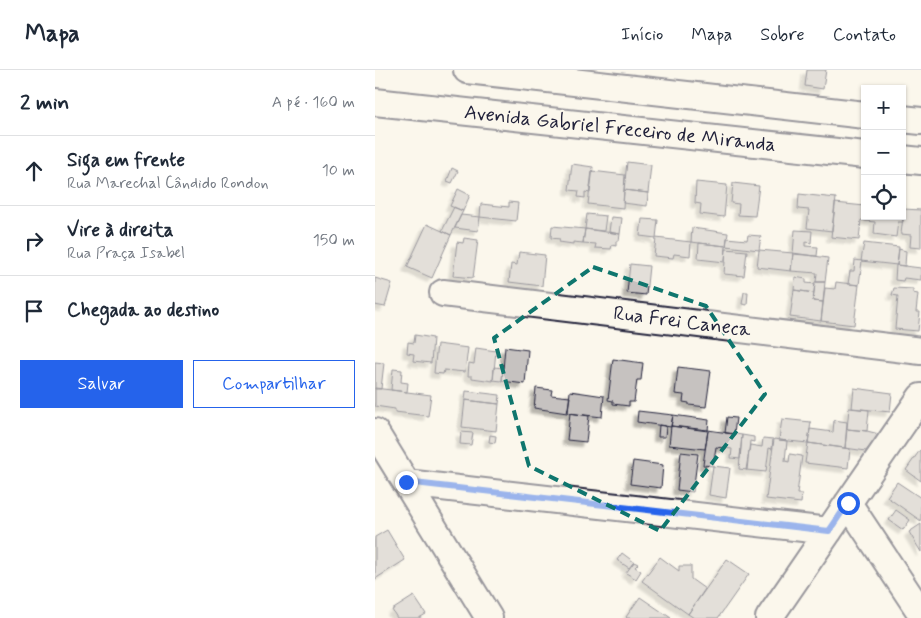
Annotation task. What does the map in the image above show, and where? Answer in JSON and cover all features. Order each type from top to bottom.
[{"type":"street","name":"Avenida Gabriel Freceiro de Miranda","points":[[467,70],[861,115]]},
{"type":"street","name":"Avenida Gabriel Freceiro de Miranda","points":[[375,102],[861,155]]},
{"type":"street","points":[[906,119],[921,121]]},
{"type":"street","points":[[906,159],[921,161]]},
{"type":"street","name":"Rua Frei Caneca","points":[[443,293],[921,352]]},
{"type":"street","points":[[769,618],[921,397]]},
{"type":"street","points":[[375,432],[489,618]]},
{"type":"street","points":[[406,482],[829,531]]},
{"type":"street","points":[[848,503],[921,613]]},
{"type":"highlighted area","points":[[593,267],[706,306],[765,394],[660,531],[529,466],[494,338]]},
{"type":"building","points":[[807,70],[826,70],[823,89],[805,86]]},
{"type":"building","points":[[627,162],[651,165],[648,193],[624,190]]},
{"type":"building","points":[[572,164],[593,167],[590,193],[585,192],[585,198],[578,197],[579,191],[569,190]]},
{"type":"building","points":[[452,168],[458,171],[452,183],[447,181]]},
{"type":"building","points":[[592,171],[625,175],[623,208],[588,204]]},
{"type":"building","points":[[696,182],[727,185],[724,217],[700,214],[701,204],[695,203]]},
{"type":"building","points":[[733,183],[759,186],[755,216],[738,215],[739,204],[731,203]]},
{"type":"building","points":[[458,189],[470,195],[463,211],[450,206]]},
{"type":"building","points":[[624,190],[648,193],[647,206],[623,203]]},
{"type":"building","points":[[799,194],[836,198],[832,231],[807,228],[809,210],[798,209]]},
{"type":"building","points":[[509,202],[518,203],[516,221],[480,217],[481,204],[509,207]]},
{"type":"building","points":[[835,203],[861,206],[859,240],[831,237]]},
{"type":"building","points":[[454,207],[463,211],[451,235],[442,231]]},
{"type":"building","points":[[906,209],[921,210],[921,248],[910,247],[911,235],[901,234],[903,220],[906,220]]},
{"type":"building","points":[[587,214],[606,216],[604,231],[585,229]]},
{"type":"building","points":[[461,215],[480,217],[478,231],[455,228]]},
{"type":"building","points":[[611,217],[622,218],[620,234],[609,232]]},
{"type":"building","points":[[642,219],[658,220],[656,238],[640,236]]},
{"type":"building","points":[[903,220],[903,222],[898,222],[896,237],[874,234],[875,222],[866,221]]},
{"type":"building","points":[[427,224],[451,235],[432,278],[407,267]]},
{"type":"building","points":[[552,226],[585,229],[583,243],[559,242],[560,239],[551,238]]},
{"type":"building","points":[[692,228],[728,233],[726,246],[691,242]]},
{"type":"building","points":[[585,229],[620,234],[619,241],[616,241],[616,246],[612,245],[611,249],[595,248],[596,244],[583,243]]},
{"type":"building","points":[[795,230],[812,231],[811,243],[805,242],[805,246],[818,247],[817,256],[793,254]]},
{"type":"building","points":[[748,235],[761,236],[759,250],[726,246],[727,238],[747,240]]},
{"type":"building","points":[[464,238],[478,240],[473,278],[453,276],[457,242],[463,243]]},
{"type":"building","points":[[656,238],[691,242],[690,256],[674,254],[673,258],[654,256]]},
{"type":"building","points":[[699,243],[726,246],[725,262],[698,259]]},
{"type":"building","points":[[864,243],[899,247],[897,265],[861,261]]},
{"type":"building","points":[[726,249],[747,251],[744,276],[724,274]]},
{"type":"building","points":[[899,249],[906,251],[905,266],[897,265]]},
{"type":"building","points":[[759,250],[793,253],[791,271],[757,267]]},
{"type":"building","points":[[519,252],[545,255],[542,286],[509,282],[511,264],[517,265]]},
{"type":"building","points":[[793,253],[828,258],[825,282],[816,282],[817,273],[791,271]]},
{"type":"building","points":[[855,260],[862,261],[859,285],[848,284],[850,271],[854,271]]},
{"type":"building","points":[[630,264],[649,266],[646,295],[627,293]]},
{"type":"building","points":[[896,265],[921,268],[921,280],[904,278],[903,281],[895,280]]},
{"type":"building","points":[[795,277],[806,279],[806,283],[815,284],[814,293],[794,290]]},
{"type":"building","points":[[375,278],[392,283],[385,307],[375,305]]},
{"type":"building","points":[[815,282],[825,282],[823,302],[813,301]]},
{"type":"building","points":[[836,282],[859,285],[854,325],[821,321],[825,288],[835,289]]},
{"type":"building","points":[[894,288],[913,289],[913,293],[918,294],[916,312],[920,312],[918,331],[895,329],[898,296],[892,295]]},
{"type":"building","points":[[794,290],[814,293],[813,301],[823,302],[821,321],[790,317]]},
{"type":"building","points":[[744,292],[748,292],[747,305],[742,304]]},
{"type":"building","points":[[415,335],[433,338],[431,363],[413,361],[414,354],[407,353],[408,342],[414,343]]},
{"type":"building","points":[[437,344],[468,348],[465,372],[444,370],[443,374],[434,373]]},
{"type":"building","points":[[505,347],[528,350],[525,384],[502,381]]},
{"type":"building","points":[[476,348],[496,351],[493,381],[468,376],[469,363],[474,364]]},
{"type":"building","points":[[613,359],[643,363],[641,380],[637,380],[634,402],[629,402],[629,406],[613,404],[613,401],[608,400]]},
{"type":"building","points":[[375,362],[384,363],[381,389],[375,389]]},
{"type":"building","points":[[494,367],[503,368],[502,381],[493,380]]},
{"type":"building","points":[[678,367],[711,371],[706,407],[689,405],[689,403],[683,402],[684,395],[675,394]]},
{"type":"building","points":[[393,369],[402,370],[401,382],[408,383],[407,392],[391,390]]},
{"type":"building","points":[[375,388],[431,395],[428,416],[395,412],[395,409],[375,406]]},
{"type":"building","points":[[536,388],[552,390],[551,395],[570,397],[567,413],[534,408]]},
{"type":"building","points":[[854,388],[892,393],[890,412],[852,408]]},
{"type":"building","points":[[466,391],[500,395],[499,404],[465,400]]},
{"type":"building","points":[[570,391],[604,396],[602,417],[568,413]]},
{"type":"building","points":[[465,400],[499,404],[496,431],[462,427]]},
{"type":"building","points":[[849,408],[869,410],[867,431],[847,429]]},
{"type":"building","points":[[638,411],[673,415],[671,427],[637,422]]},
{"type":"building","points":[[570,413],[589,416],[586,442],[567,440]]},
{"type":"building","points":[[673,415],[709,420],[708,430],[671,426]]},
{"type":"building","points":[[727,417],[736,418],[734,434],[725,433]]},
{"type":"building","points":[[782,419],[811,422],[808,443],[779,440]]},
{"type":"building","points":[[834,420],[847,422],[845,448],[808,443],[810,429],[833,432]]},
{"type":"building","points":[[659,425],[666,426],[665,437],[658,437]]},
{"type":"building","points":[[671,426],[708,431],[705,449],[669,445]]},
{"type":"building","points":[[847,429],[879,434],[866,451],[845,448]]},
{"type":"building","points":[[708,430],[742,435],[740,459],[731,458],[732,449],[716,447],[713,466],[703,465]]},
{"type":"building","points":[[461,432],[473,433],[471,445],[460,444]]},
{"type":"building","points":[[490,435],[496,436],[495,443],[489,442]]},
{"type":"building","points":[[742,435],[754,437],[754,442],[750,441],[747,470],[739,469]]},
{"type":"building","points":[[763,438],[773,439],[772,449],[769,448],[766,472],[746,470],[750,445],[762,447]]},
{"type":"building","points":[[774,439],[787,441],[785,461],[789,462],[790,454],[802,456],[797,494],[802,494],[801,503],[766,499]]},
{"type":"building","points":[[808,443],[850,449],[848,468],[805,463]]},
{"type":"building","points":[[921,451],[921,481],[906,470]]},
{"type":"building","points":[[681,452],[698,454],[693,492],[677,490]]},
{"type":"building","points":[[633,461],[663,465],[661,488],[630,484]]},
{"type":"building","points":[[713,466],[730,468],[726,498],[709,495]]},
{"type":"building","points":[[897,482],[921,498],[921,521],[887,497]]},
{"type":"building","points":[[896,510],[910,520],[903,530],[889,520]]},
{"type":"building","points":[[921,524],[921,552],[909,532]]},
{"type":"building","points":[[387,530],[405,560],[375,579],[375,537]]},
{"type":"building","points":[[622,553],[634,562],[629,568],[617,560]]},
{"type":"building","points":[[660,557],[679,571],[679,566],[691,566],[691,579],[705,589],[688,614],[642,581]]},
{"type":"building","points":[[727,559],[749,574],[718,618],[694,618],[688,614]]},
{"type":"building","points":[[634,562],[638,564],[635,567],[641,571],[636,579],[626,573]]},
{"type":"building","points":[[414,596],[426,614],[419,618],[397,618],[392,610]]},
{"type":"building","points":[[640,597],[671,618],[627,618]]},
{"type":"route","points":[[406,482],[829,531],[848,503]]}]
